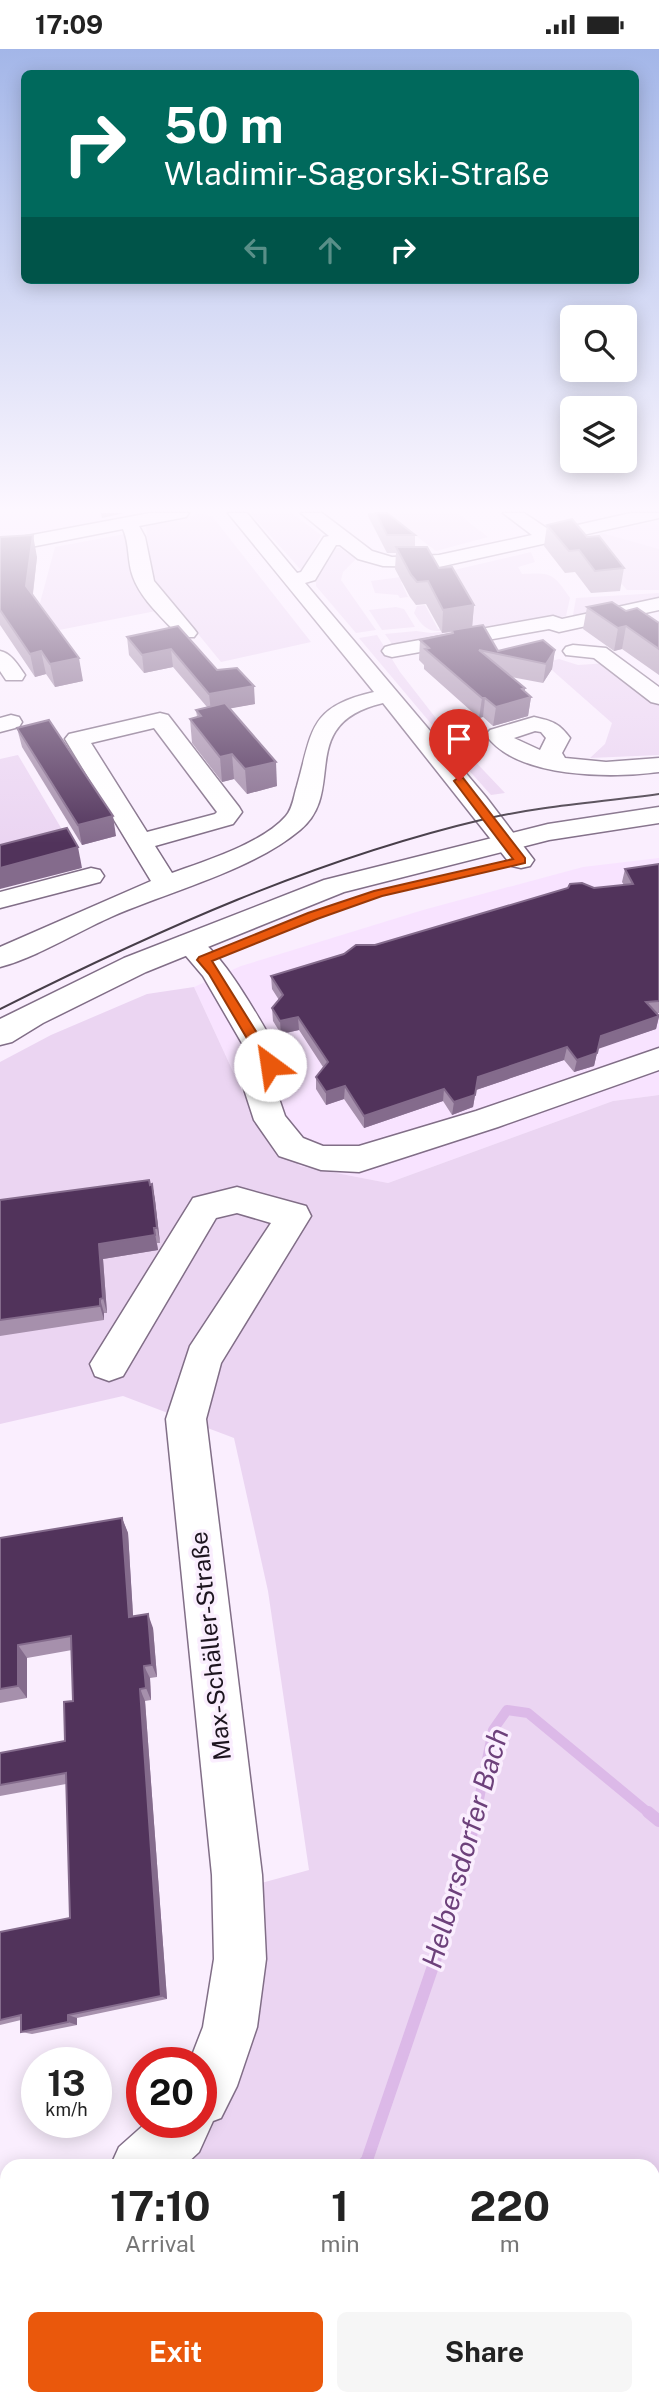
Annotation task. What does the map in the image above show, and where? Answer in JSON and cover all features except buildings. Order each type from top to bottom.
[{"type":"main road","points":[[0,1034],[31,1015],[135,965],[196,951],[313,916],[513,851],[574,827],[659,815]]},
{"type":"main road","points":[[513,851],[659,832]]},
{"type":"main road","points":[[0,1045],[196,951]]},
{"type":"street","points":[[179,623],[187,633]]},
{"type":"street","points":[[331,623],[513,851]]},
{"type":"street","points":[[392,652],[548,623]]},
{"type":"street","points":[[554,623],[559,626],[573,623]]},
{"type":"street","points":[[573,651],[599,652],[659,697]]},
{"type":"street","points":[[0,657],[14,675]]},
{"type":"street","points":[[0,958],[166,884],[248,851],[292,824],[303,810],[322,730],[330,719],[350,706],[390,695]]},
{"type":"street","points":[[140,842],[224,819],[230,812],[160,720],[77,739],[140,842],[166,884]]},
{"type":"street","points":[[169,731],[194,725]]},
{"type":"street","points":[[556,762],[587,769],[659,765]]},
{"type":"street","points":[[0,900],[91,876]]},
{"type":"street","points":[[196,951],[214,971],[270,1065],[258,1083],[271,1120],[291,1147],[321,1158],[359,1159],[487,1119],[659,1059]]},
{"type":"street","name":"Max-Schäller-Straße","points":[[109,1364],[205,1207],[237,1200],[294,1216],[203,1358],[186,1419],[237,1875],[240,1959],[230,2027],[217,2064]]},
{"type":"street","points":[[148,2159],[171,2138]]},
{"type":"shaded area","points":[[54,623],[95,623],[59,630]]},
{"type":"shaded area","points":[[189,623],[296,623],[311,642],[221,662]]},
{"type":"shaded area","points":[[347,623],[371,623],[376,630],[356,633]]},
{"type":"shaded area","points":[[377,623],[413,623],[415,627],[382,630]]},
{"type":"shaded area","points":[[421,623],[435,623],[438,629],[455,627],[434,631]]},
{"type":"shaded area","points":[[470,623],[533,623],[490,632]]},
{"type":"shaded area","points":[[474,628],[412,644],[392,644],[385,634],[416,631],[431,633]]},
{"type":"shaded area","points":[[377,635],[400,672],[442,726],[433,726],[359,638]]},
{"type":"shaded area","points":[[559,659],[578,665],[608,663],[659,702],[659,755],[590,758],[605,744],[612,723],[544,663]]},
{"type":"shaded area","points":[[432,729],[450,735],[505,793],[491,795]]},
{"type":"shaded area","points":[[18,755],[64,833],[0,853],[0,759]]},
{"type":"shaded area","points":[[659,858],[659,1095],[613,1101],[388,1183],[299,1166],[260,1130],[194,987],[241,966],[423,910],[583,867]]},
{"type":"shaded area","points":[[194,987],[260,1130],[300,1166],[388,1183],[613,1101],[659,1095],[659,2159],[179,2159],[197,2138],[217,2138],[217,2115],[227,2103],[254,1885],[309,1870],[268,1591],[234,1438],[123,1396],[0,1424],[0,1062],[51,1035],[147,994]]},
{"type":"waterway","name":"Helbersdorfer Bach","points":[[476,1814],[493,1730],[507,1710],[528,1713],[650,1814]]},
{"type":"waterway","name":"Helbersdorfer Bach","points":[[367,2159],[461,1884],[476,1812]]},
{"type":"waterway","name":"Helbersdorfer Bach","points":[[648,1812],[659,1821]]},
{"type":"tram line","points":[[0,1009],[177,925],[298,876],[359,855],[485,819],[550,807],[659,794]]},
{"type":"route","points":[[270,1065],[214,971],[204,960],[378,893],[521,860],[459,781]]}]
